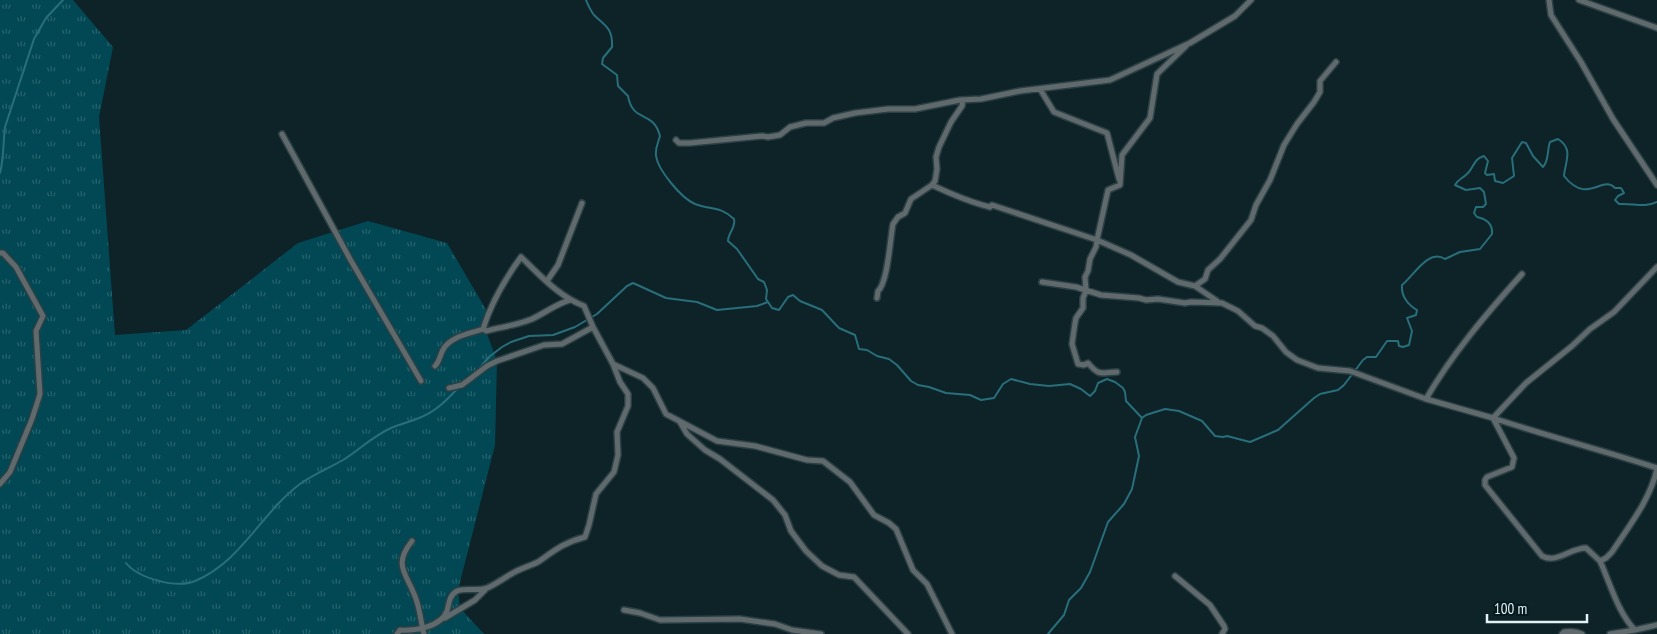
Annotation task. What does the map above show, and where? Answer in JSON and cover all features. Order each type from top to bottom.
[{"type":"street","points":[[676,140],[678,143],[690,143],[762,136],[774,137],[790,127],[806,123],[824,123],[833,118],[855,113],[888,109],[915,109],[963,100],[1110,80],[1190,43],[1235,16],[1251,0]]},
{"type":"street","points":[[1549,0],[1551,15],[1581,62],[1613,119],[1657,185]]},
{"type":"street","points":[[1579,0],[1657,28]]},
{"type":"street","points":[[1120,185],[1122,155],[1150,118],[1157,74],[1190,43]]},
{"type":"street","points":[[1195,286],[1205,279],[1208,270],[1220,259],[1251,220],[1284,145],[1320,92],[1320,81],[1336,62]]},
{"type":"street","points":[[1040,89],[1054,112],[1108,133],[1120,185]]},
{"type":"street","points":[[877,298],[878,291],[883,288],[894,221],[905,213],[913,197],[935,181],[936,157],[939,147],[951,122],[962,106],[963,100]]},
{"type":"street","points":[[282,134],[350,259],[421,381]]},
{"type":"street","points":[[932,185],[960,196],[965,200],[990,207],[992,205],[1097,240],[1131,255],[1178,282],[1195,286],[1238,311],[1255,326],[1262,328],[1273,336],[1286,352],[1297,360],[1318,368],[1350,371],[1426,400],[1602,450],[1657,469],[1647,498],[1612,552],[1600,561]]},
{"type":"street","points":[[1117,372],[1099,373],[1093,370],[1088,363],[1084,365],[1078,364],[1072,344],[1074,323],[1082,311],[1083,298],[1086,291],[1085,277],[1096,247],[1108,190],[1120,185]]},
{"type":"street","points":[[547,281],[558,265],[582,203]]},
{"type":"street","points":[[0,252],[3,252],[16,267],[43,316],[36,331],[40,394],[32,419],[10,472],[0,484]]},
{"type":"street","points":[[442,620],[453,594],[458,590],[478,591],[487,588],[512,573],[536,563],[568,542],[585,537],[596,494],[614,472],[618,455],[616,432],[628,406],[628,394],[620,382],[584,306],[570,300],[520,257],[492,305],[483,329]]},
{"type":"street","points":[[1492,418],[1526,383],[1590,329],[1614,312],[1657,267]]},
{"type":"street","points":[[1426,400],[1441,374],[1490,309],[1522,274]]},
{"type":"street","points":[[1042,282],[1076,286],[1101,295],[1185,303],[1222,303]]},
{"type":"street","points":[[435,366],[443,349],[453,339],[483,329],[486,331],[529,320],[547,312],[556,304],[570,300]]},
{"type":"street","points":[[449,388],[462,385],[487,366],[497,361],[544,345],[562,344],[593,327]]},
{"type":"street","points":[[613,364],[643,378],[653,388],[666,414],[717,441],[755,446],[808,460],[823,461],[850,482],[874,515],[896,528],[913,570],[927,584],[952,634]]},
{"type":"street","points":[[1492,418],[1514,458],[1514,462],[1512,466],[1487,477],[1485,485],[1542,556],[1553,559],[1581,548],[1586,548],[1600,561],[1614,596],[1635,630]]},
{"type":"street","points":[[679,421],[687,434],[705,450],[720,459],[773,500],[785,514],[791,531],[822,566],[839,575],[854,577],[908,634]]},
{"type":"street","points":[[412,541],[403,552],[402,565],[417,600],[424,634]]},
{"type":"street","points":[[1175,576],[1210,605],[1224,626],[1222,634]]},
{"type":"street","points":[[397,634],[400,630],[422,627],[442,620],[475,600],[487,588]]},
{"type":"street","points":[[624,610],[660,620],[740,619],[775,624],[792,630],[820,634]]},
{"type":"street","points":[[1610,634],[1657,625]]},
{"type":"street","points":[[1562,634],[1569,631],[1582,634]]},
{"type":"green space","points":[[0,0],[73,0],[113,47],[99,117],[115,335],[186,330],[298,243],[368,221],[447,243],[488,313],[486,331],[497,361],[495,445],[458,590],[460,608],[484,634],[0,634]]},
{"type":"waterway","points":[[0,173],[5,127],[34,39],[46,18],[63,0]]},
{"type":"waterway","points":[[586,0],[589,8],[610,31],[612,47],[603,58],[602,64],[617,75],[618,86],[628,96],[634,110],[653,122],[657,128],[660,136],[656,148],[656,156],[661,169],[677,190],[689,201],[700,206],[720,210],[734,219],[734,225],[728,241],[737,249],[758,279],[764,282],[767,290],[766,299],[772,308],[779,310],[788,297],[793,295],[800,301],[822,310],[839,328],[855,335],[859,349],[867,350],[877,356],[889,359],[911,381],[918,385],[946,393],[970,395],[981,400],[994,398],[1003,384],[1011,379],[1049,386],[1070,384],[1090,396],[1095,391],[1098,383],[1107,379],[1123,388],[1126,401],[1142,418]]},
{"type":"waterway","points":[[1048,634],[1064,615],[1069,600],[1081,588],[1090,572],[1108,522],[1124,504],[1132,489],[1139,456],[1135,437],[1142,418],[1165,409],[1179,411],[1202,421],[1215,436],[1227,436],[1250,442],[1278,430],[1320,394],[1338,390],[1363,360],[1367,357],[1376,357],[1387,341],[1398,341],[1399,346],[1403,347],[1409,345],[1412,331],[1407,318],[1416,315],[1417,310],[1406,300],[1402,285],[1427,260],[1433,257],[1445,259],[1460,252],[1480,249],[1492,234],[1488,222],[1477,217],[1474,213],[1476,207],[1483,207],[1486,204],[1484,192],[1480,188],[1466,190],[1455,185],[1457,181],[1469,172],[1480,157],[1484,156],[1488,161],[1485,173],[1487,175],[1494,174],[1495,181],[1503,183],[1514,176],[1512,158],[1522,142],[1526,143],[1533,156],[1543,167],[1546,162],[1550,142],[1558,139],[1563,143],[1567,151],[1564,176],[1573,185],[1580,189],[1594,188],[1605,184],[1621,188],[1624,193],[1615,200],[1619,204],[1643,205],[1657,202]]},
{"type":"waterway","points":[[478,370],[489,357],[511,342],[529,336],[553,335],[575,327],[597,314],[627,286],[633,283],[666,298],[697,302],[717,310],[757,306],[768,302]]},
{"type":"waterway","points":[[126,563],[139,573],[168,583],[187,583],[211,573],[238,550],[286,496],[300,484],[343,460],[384,431],[416,419],[435,409],[458,388]]}]
